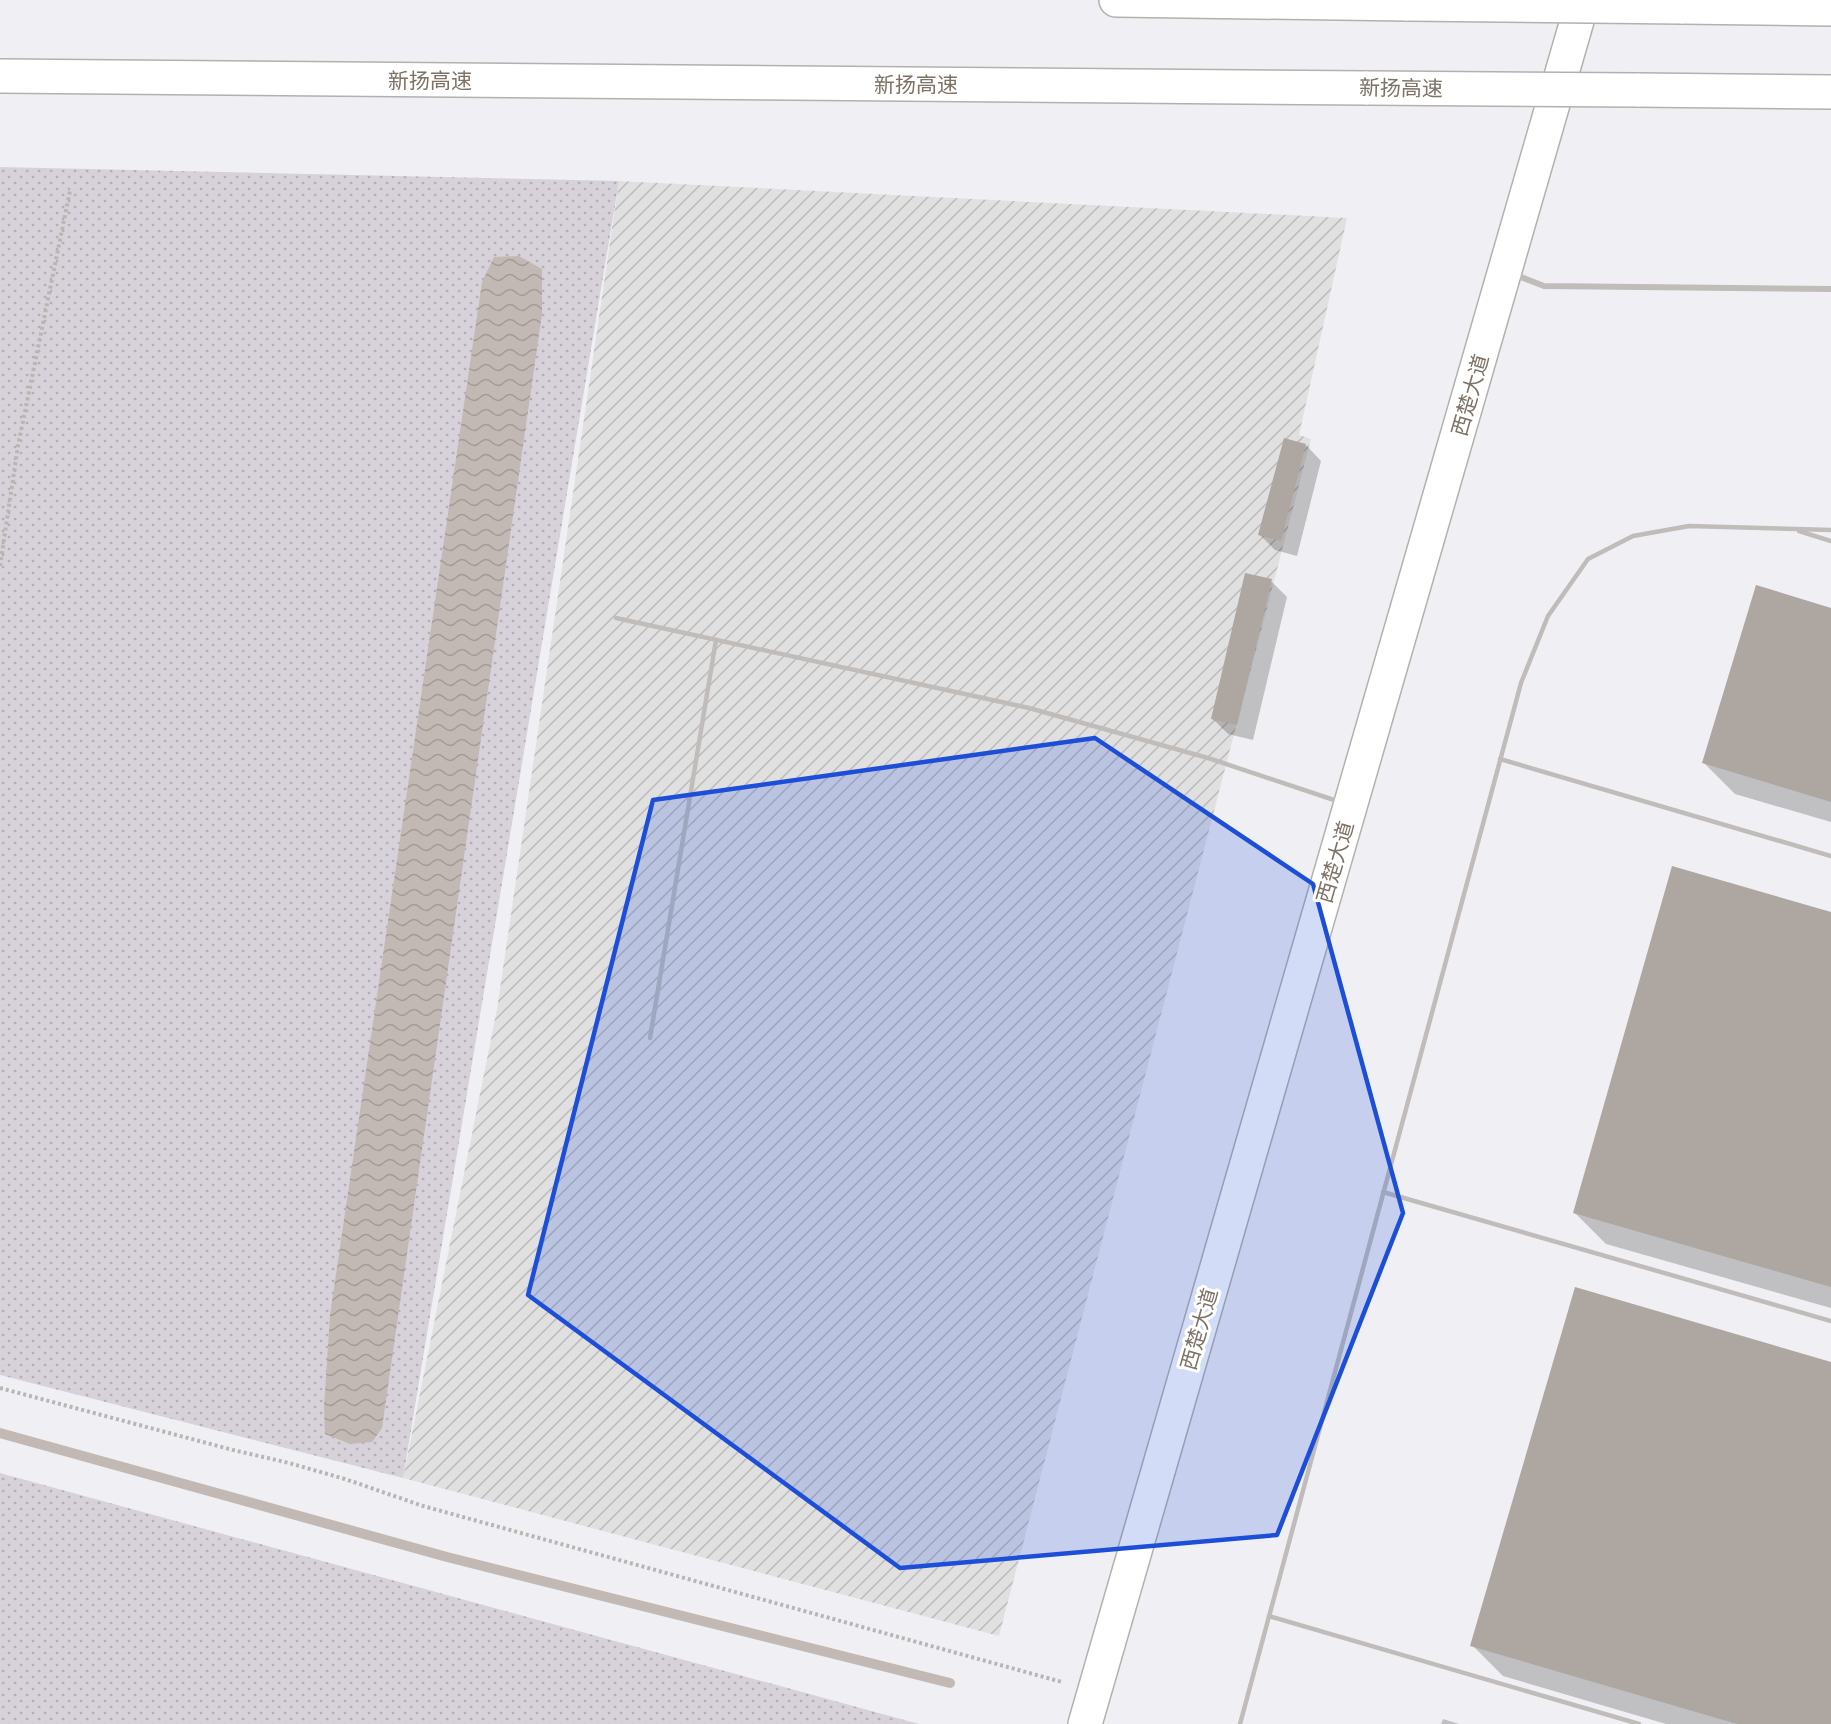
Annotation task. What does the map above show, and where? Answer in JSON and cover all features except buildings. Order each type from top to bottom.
[{"type":"main road","points":[[1116,0],[1831,9]]},
{"type":"main road","name":"西楚大道","points":[[1085,1724],[1506,271],[1582,0]]},
{"type":"main road","name":"新扬高速","points":[[0,76],[1831,92]]},
{"type":"street","points":[[1506,271],[1544,286],[1831,289]]},
{"type":"lane","points":[[1240,1724],[1521,683],[1548,616],[1588,559],[1633,536],[1689,526],[1831,530]]},
{"type":"lane","points":[[1791,529],[1831,541]]},
{"type":"lane","points":[[616,618],[1029,708],[1208,758],[1352,805]]},
{"type":"lane","points":[[650,1038],[716,640]]},
{"type":"lane","points":[[1500,759],[1831,856]]},
{"type":"lane","points":[[1383,1192],[1831,1321]]},
{"type":"lane","points":[[1269,1617],[1638,1724]]},
{"type":"path","points":[[0,566],[18,446],[70,191]]},
{"type":"path","points":[[0,1388],[289,1463],[345,1479],[423,1506],[1094,1691]]},
{"type":"highlighted area","points":[[1095,738],[1313,884],[1403,1213],[1277,1535],[900,1568],[528,1295],[653,800]]},
{"type":"shaded area","points":[[0,167],[619,181],[403,1478],[0,1375]]},
{"type":"shaded area","points":[[619,181],[1347,218],[1299,435],[1311,439],[999,1636],[403,1478],[497,1009]]},
{"type":"shaded area","points":[[0,1473],[919,1724],[0,1724]]},
{"type":"water","points":[[519,256],[542,269],[542,314],[382,1428],[372,1442],[350,1444],[325,1434],[324,1407],[330,1315],[482,282],[494,257]]},
{"type":"waterway","points":[[0,1433],[447,1557],[950,1683]]}]
